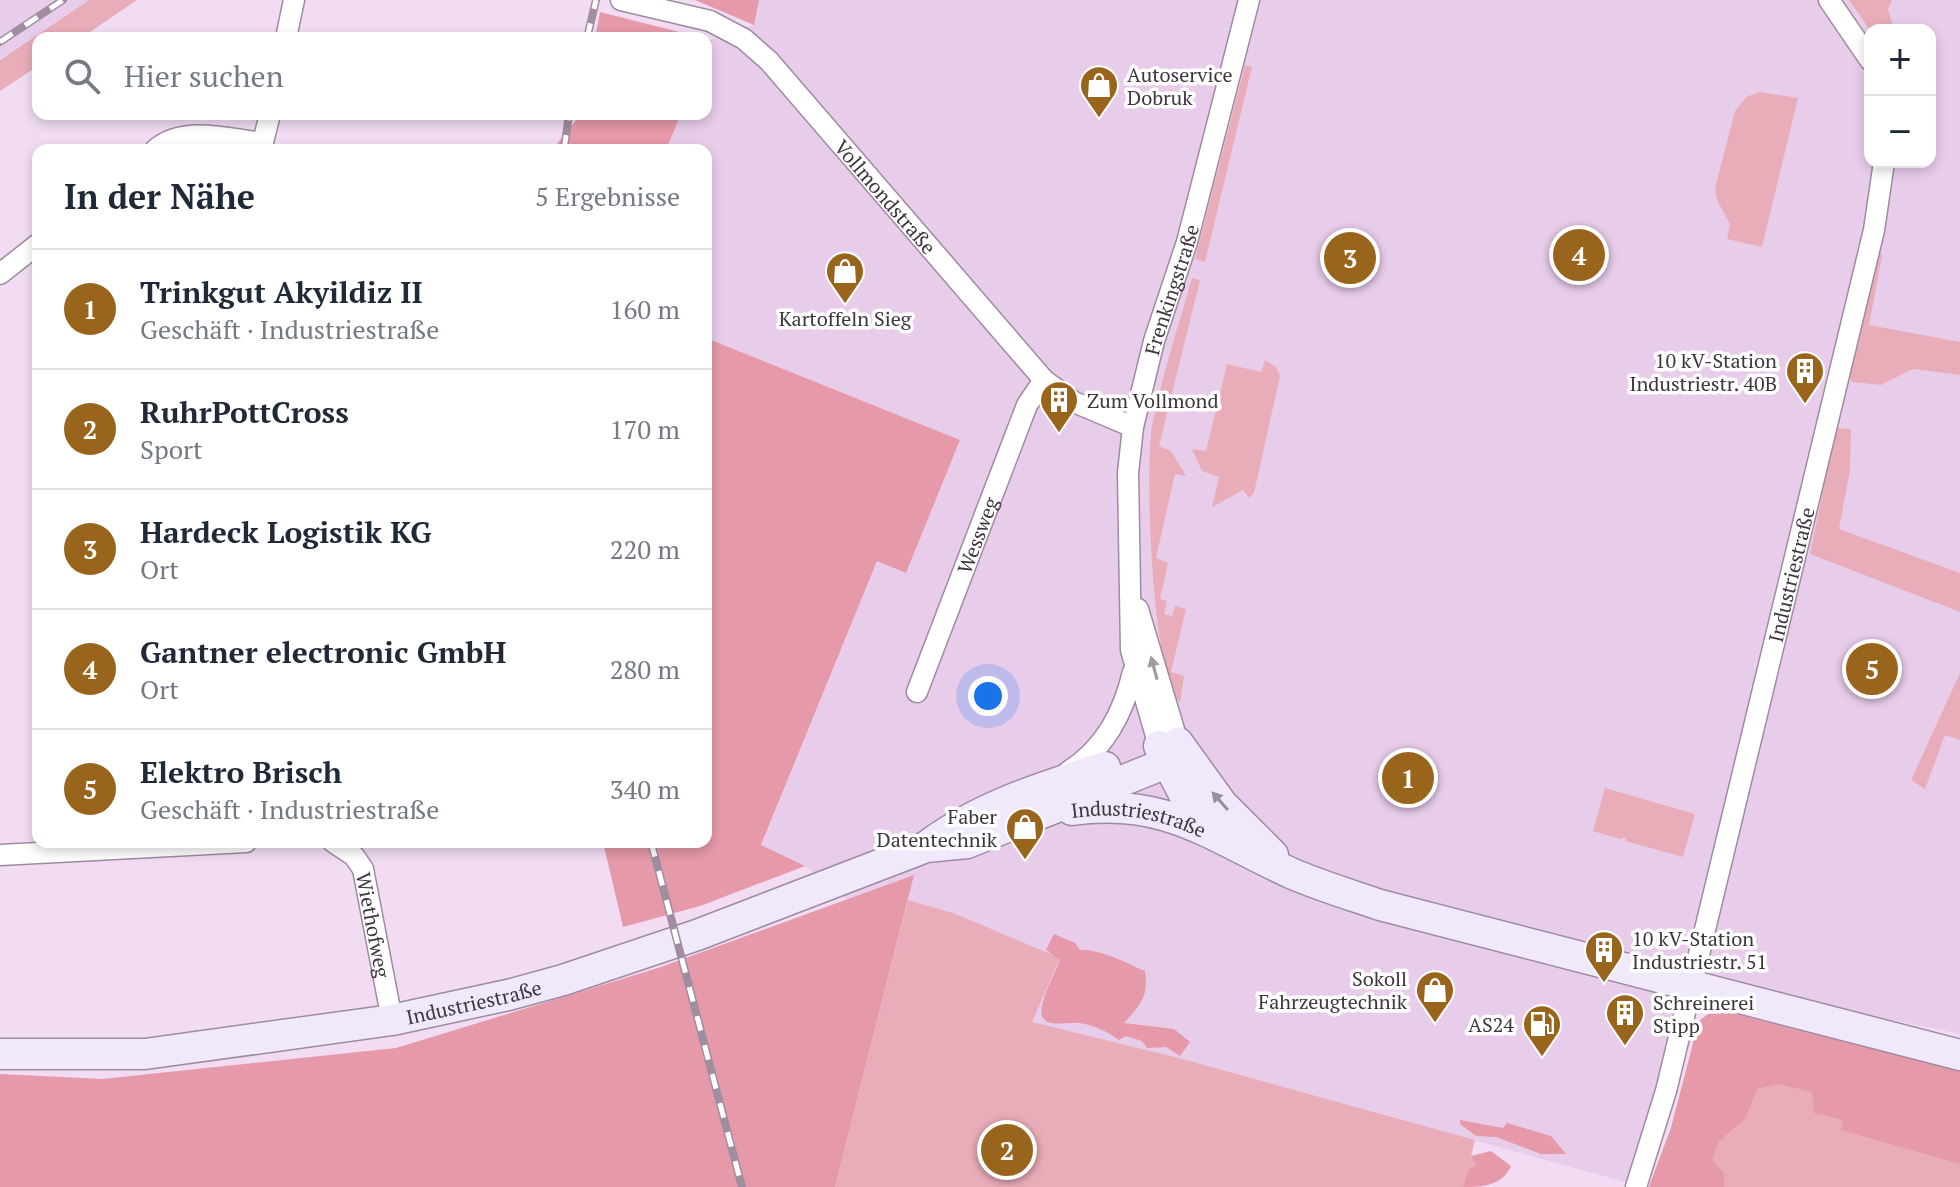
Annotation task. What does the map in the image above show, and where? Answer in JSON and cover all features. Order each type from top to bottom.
[{"type":"street","points":[[287,32],[294,0]]},
{"type":"street","name":"Vollmondstraße","points":[[621,0],[710,21],[744,39],[769,61],[1044,380],[1074,402],[1133,427]]},
{"type":"street","name":"Frenkingstraße","points":[[1168,750],[1134,668],[1131,650],[1128,473],[1133,427],[1154,341],[1187,242],[1249,0]]},
{"type":"street","points":[[1829,0],[1864,51]]},
{"type":"street","points":[[262,144],[268,120]]},
{"type":"street","points":[[165,144],[177,137],[199,135],[251,144]]},
{"type":"street","name":"Industriestraße","points":[[1689,987],[1874,230],[1883,168]]},
{"type":"street","points":[[0,274],[32,249]]},
{"type":"street","name":"Wessweg","points":[[917,692],[1027,405],[1044,380]]},
{"type":"street","name":"Frenkingstraße","points":[[1132,585],[1168,750]]},
{"type":"street","name":"Industriestraße","points":[[1049,785],[1105,739],[1123,707],[1134,668]]},
{"type":"street","name":"Industriestraße","points":[[1168,750],[1295,875]]},
{"type":"street","name":"Industriestraße","points":[[926,847],[959,822],[1049,785],[1168,750]]},
{"type":"street","name":"Industriestraße","points":[[0,1054],[145,1054],[392,1020],[563,980],[697,935],[926,847],[967,843],[1038,815],[1168,750]]},
{"type":"street","name":"Industriestraße","points":[[1168,750],[1187,800],[1233,846]]},
{"type":"street","name":"Industriestraße","points":[[1038,815],[1104,806],[1154,810],[1295,875],[1401,911],[1960,1055]]},
{"type":"street","points":[[0,855],[132,848]]},
{"type":"street","name":"Wiethofweg","points":[[342,848],[354,856],[363,869],[392,1020]]},
{"type":"street","points":[[1636,1187],[1666,1091],[1689,987]]},
{"type":"shaded area","points":[[0,0],[89,0],[41,32],[32,32],[32,38],[0,59]]},
{"type":"shaded area","points":[[89,0],[137,0],[90,32],[42,32]]},
{"type":"shaded area","points":[[695,0],[1960,0],[1960,1034],[1679,975],[1675,1011],[1639,1152],[1625,1182],[1183,1059],[1031,1022],[953,913],[908,900],[913,876],[847,900],[805,866],[761,846],[877,561],[906,573],[960,440],[712,340],[712,144],[668,144],[678,120],[712,120],[712,40],[753,25],[731,12]]},
{"type":"shaded area","points":[[695,0],[759,0],[754,25]]},
{"type":"shaded area","points":[[1849,0],[1892,0],[1888,9],[1892,24],[1866,24]]},
{"type":"shaded area","points":[[600,12],[679,32],[596,32]]},
{"type":"shaded area","points":[[32,38],[32,70],[0,91],[0,60]]},
{"type":"shaded area","points":[[1245,65],[1252,67],[1205,262],[1195,259]]},
{"type":"shaded area","points":[[1760,92],[1798,98],[1762,247],[1727,239],[1730,224],[1717,200],[1715,188],[1735,111],[1746,97]]},
{"type":"shaded area","points":[[576,120],[678,120],[668,144],[557,144]]},
{"type":"shaded area","points":[[1879,248],[1882,256],[1869,325],[1960,342],[1960,375],[1913,369],[1881,385],[1852,382],[1848,374]]},
{"type":"shaded area","points":[[1192,278],[1200,280],[1159,446],[1171,451],[1186,476],[1175,474],[1156,558],[1168,563],[1160,599],[1167,601],[1164,614],[1172,616],[1175,606],[1186,609],[1171,672],[1184,676],[1180,702],[1170,684],[1162,653],[1152,570],[1149,483],[1152,426]]},
{"type":"shaded area","points":[[712,340],[960,440],[906,573],[877,561],[761,845],[805,866],[700,906],[623,927],[604,848],[712,848]]},
{"type":"shaded area","points":[[1265,360],[1276,367],[1280,376],[1254,493],[1249,498],[1243,490],[1212,507],[1219,477],[1202,471],[1192,449],[1206,451],[1227,364],[1261,372]]},
{"type":"shaded area","points":[[1836,428],[1851,429],[1850,470],[1839,529],[1960,573],[1960,612],[1810,554]]},
{"type":"shaded area","points":[[1960,673],[1960,740],[1945,735],[1925,789],[1911,780]]},
{"type":"shaded area","points":[[1605,788],[1695,814],[1683,857],[1625,841],[1626,837],[1620,839],[1593,831]]},
{"type":"shaded area","points":[[914,875],[835,1187],[0,1187],[0,1074],[102,1079],[396,1048],[658,968]]},
{"type":"shaded area","points":[[908,900],[953,913],[1060,958],[1032,1022],[1183,1059],[1475,1140],[1471,1156],[1476,1165],[1468,1170],[1463,1187],[835,1187]]},
{"type":"shaded area","points":[[1054,934],[1075,943],[1080,950],[1104,954],[1145,971],[1146,988],[1142,1000],[1124,1023],[1174,1029],[1190,1042],[1180,1056],[1166,1047],[1147,1048],[1142,1041],[1126,1036],[1119,1040],[1090,1025],[1052,1023],[1043,1018],[1043,1001],[1060,960],[1046,950]]},
{"type":"shaded area","points":[[1715,1009],[1960,1071],[1960,1187],[1649,1187],[1671,1128],[1699,1021]]},
{"type":"shaded area","points":[[1715,1009],[1960,1071],[1960,1164],[1841,1130],[1843,1120],[1814,1113],[1812,1092],[1778,1084],[1757,1089],[1745,1119],[1718,1142],[1712,1160],[1724,1173],[1724,1187],[1649,1187],[1671,1128],[1699,1021]]},
{"type":"shaded area","points":[[1460,1120],[1503,1128],[1507,1123],[1551,1136],[1566,1154],[1541,1154],[1496,1137],[1476,1136],[1460,1124]]},
{"type":"shaded area","points":[[1491,1151],[1511,1166],[1507,1173],[1491,1184],[1463,1187],[1468,1170],[1476,1165],[1471,1156]]},
{"type":"railway","points":[[0,42],[63,0]]},
{"type":"railway","points":[[588,32],[596,0]]},
{"type":"railway","points":[[565,144],[568,120]]},
{"type":"railway","points":[[653,848],[742,1187]]},
{"type":"place","name":"Autoservice Dobruk","points":[[1099,119]]},
{"type":"place","name":"Gantner electronic GmbH","points":[[1579,255]]},
{"type":"place","name":"Hardeck Logistik KG","points":[[1350,258]]},
{"type":"place","name":"Kartoffeln Sieg","points":[[845,305]]},
{"type":"place","name":"10 kV-Station Industriestr. 40B","points":[[1805,405]]},
{"type":"place","name":"Zum Vollmond","points":[[1059,434]]},
{"type":"place","name":"Elektro Brisch","points":[[1872,669]]},
{"type":"place","name":"Trinkgut Akyildiz II","points":[[1408,778]]},
{"type":"place","name":"Faber Datentechnik","points":[[1025,861]]},
{"type":"place","name":"10 kV-Station Industriestr. 51","points":[[1604,984]]},
{"type":"place","name":"Sokoll Fahrzeugtechnik","points":[[1435,1024]]},
{"type":"place","name":"Schreinerei Stipp","points":[[1625,1047]]},
{"type":"place","name":"AS24","points":[[1542,1058]]},
{"type":"place","name":"RuhrPottCross","points":[[1007,1150]]}]
